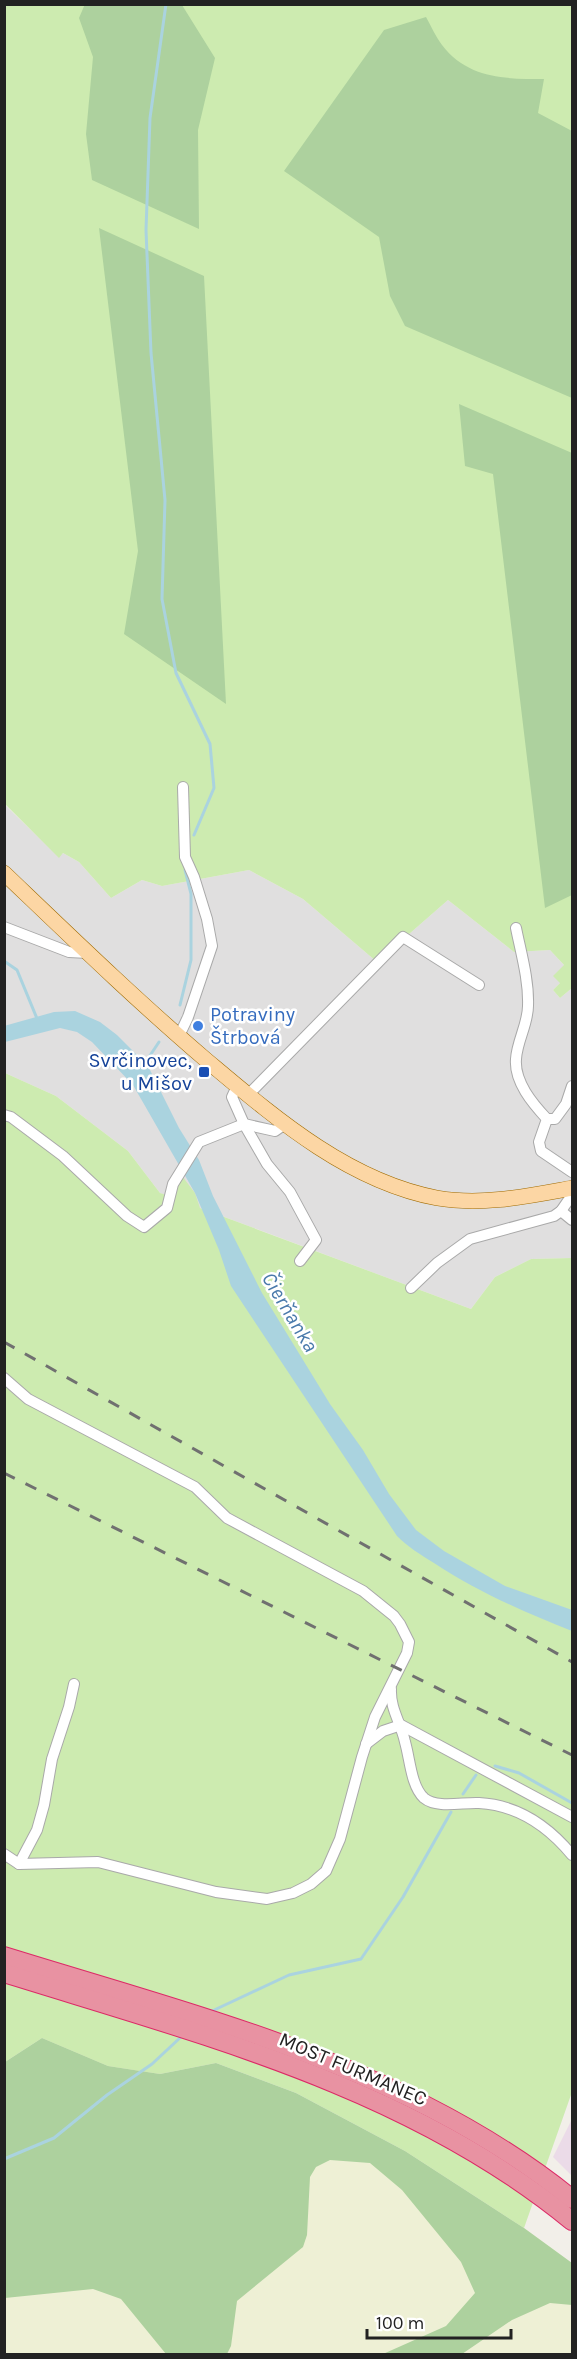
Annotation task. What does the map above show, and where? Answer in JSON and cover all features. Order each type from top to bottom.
[{"type":"highway","points":[[4,1956],[98,1993]]},
{"type":"highway","points":[[4,1972],[98,1993]]},
{"type":"highway","name":"MOST FURMANEC","points":[[98,1993],[221,2023],[357,2073],[483,2137],[525,2163],[573,2199]]},
{"type":"highway","name":"MOST FURMANEC","points":[[98,1993],[278,2061],[399,2111],[515,2177],[573,2221]]},
{"type":"main road","points":[[4,873],[179,1036],[242,1090],[285,1124],[358,1170],[396,1187],[449,1200],[479,1201],[512,1198],[573,1188]]},
{"type":"street","points":[[179,1036],[188,1017],[212,946],[207,919],[185,857],[183,787]]},
{"type":"street","points":[[4,927],[69,952],[88,953]]},
{"type":"street","points":[[516,928],[527,987],[528,1008],[516,1058],[516,1072],[533,1104],[547,1119],[555,1119],[566,1104],[573,1086]]},
{"type":"street","points":[[300,1261],[316,1240],[290,1192],[267,1164],[244,1124],[232,1097],[404,937],[479,985]]},
{"type":"street","points":[[4,1114],[63,1156],[127,1216],[144,1227],[167,1208],[173,1184],[199,1142],[244,1124],[275,1131],[285,1124]]},
{"type":"street","points":[[547,1119],[539,1142],[541,1151],[573,1172]]},
{"type":"street","points":[[411,1288],[437,1263],[470,1239],[525,1226],[554,1216],[561,1211],[573,1195]]},
{"type":"street","points":[[561,1211],[573,1220]]},
{"type":"street","points":[[4,1378],[28,1399],[195,1487],[227,1518],[363,1591],[394,1616],[406,1632],[409,1642],[407,1653],[375,1717],[340,1839],[326,1871],[311,1884],[293,1893],[267,1899],[216,1892],[98,1862],[19,1864],[4,1854]]},
{"type":"street","points":[[19,1864],[37,1830],[52,1759],[69,1707],[74,1683]]},
{"type":"street","points":[[391,1686],[394,1714],[401,1725],[416,1786],[425,1799],[441,1804],[480,1803],[514,1810],[538,1822],[561,1841],[573,1855]]},
{"type":"street","points":[[366,1744],[383,1731],[401,1725],[573,1817]]},
{"type":"shaded area","points":[[4,804],[59,857],[63,853],[79,862],[111,898],[142,880],[162,886],[249,870],[303,899],[377,962],[448,900],[514,952],[550,950],[564,965],[560,983],[553,990],[560,998],[572,988],[572,1258],[531,1259],[495,1277],[471,1309],[160,1193],[128,1151],[56,1096],[5,1073]]},
{"type":"shaded area","points":[[572,2119],[572,2176],[553,2157]]},
{"type":"green space","points":[[85,4],[182,5],[215,58],[198,130],[199,229],[92,180],[86,134],[93,57],[79,18]]},
{"type":"green space","points":[[5,5],[572,5],[572,988],[560,998],[553,990],[560,983],[553,976],[564,965],[550,950],[514,952],[448,900],[377,962],[303,899],[249,870],[162,886],[142,880],[111,898],[79,862],[63,853],[59,858],[5,804]]},
{"type":"green space","points":[[426,17],[442,45],[464,65],[488,75],[544,79],[538,113],[572,131],[572,398],[405,326],[390,296],[379,237],[284,171],[384,30]]},
{"type":"green space","points":[[99,228],[204,276],[226,704],[124,634],[138,551]]},
{"type":"green space","points":[[459,404],[572,453],[572,895],[545,908],[493,474],[465,466]]},
{"type":"green space","points":[[5,1073],[56,1096],[128,1151],[160,1193],[173,1197],[182,1176],[195,1193],[200,1208],[471,1309],[495,1277],[531,1259],[572,1258],[572,2092],[524,2228],[405,2151],[296,2093],[216,2063],[160,2074],[108,2066],[42,2038],[5,2062]]},
{"type":"green space","points":[[42,2038],[160,2074],[216,2063],[405,2151],[524,2228],[572,2263],[572,2354],[5,2354],[5,2062]]},
{"type":"green space","points":[[42,2038],[108,2066],[160,2074],[216,2063],[296,2093],[405,2151],[524,2228],[572,2263],[572,2305],[550,2303],[512,2320],[462,2354],[383,2354],[446,2326],[475,2293],[461,2262],[402,2190],[370,2163],[330,2160],[316,2167],[310,2177],[307,2235],[303,2247],[237,2301],[231,2346],[227,2354],[166,2354],[121,2299],[93,2289],[5,2298],[5,2062]]},
{"type":"water","points":[[75,1011],[100,1022],[117,1035],[148,1066],[179,1128],[199,1160],[213,1196],[262,1293],[330,1404],[363,1450],[389,1494],[416,1530],[444,1551],[505,1586],[572,1610],[572,1631],[519,1609],[467,1583],[419,1554],[397,1536],[231,1286],[219,1250],[195,1193],[133,1085],[92,1042],[77,1032],[60,1028],[5,1042],[4,1026],[54,1012]]},
{"type":"waterway","points":[[166,4],[150,118],[146,230],[151,353],[165,500],[162,599],[176,673],[210,744],[214,788],[194,835]]},
{"type":"waterway","points":[[180,1005],[191,960],[191,894],[185,870]]},
{"type":"waterway","points":[[4,961],[17,970],[38,1021]]},
{"type":"waterway","points":[[143,1066],[159,1042]]},
{"type":"waterway","points":[[495,1766],[519,1773],[572,1803]]},
{"type":"waterway","points":[[463,1794],[476,1775]]},
{"type":"waterway","points":[[210,2012],[289,1975],[361,1959],[403,1897],[451,1812]]},
{"type":"waterway","points":[[4,2159],[54,2138],[107,2095],[152,2064],[182,2036]]},
{"type":"railway","points":[[4,1342],[572,1662]]},
{"type":"railway","points":[[4,1473],[572,1755]]},
{"type":"place","name":"Potraviny Štrbová","points":[[198,1026]]},
{"type":"place","name":"Svrčinovec, u Mišov","points":[[204,1072]]},
{"type":"water label","name":"Čierňanka","points":[[290,1312]]}]
